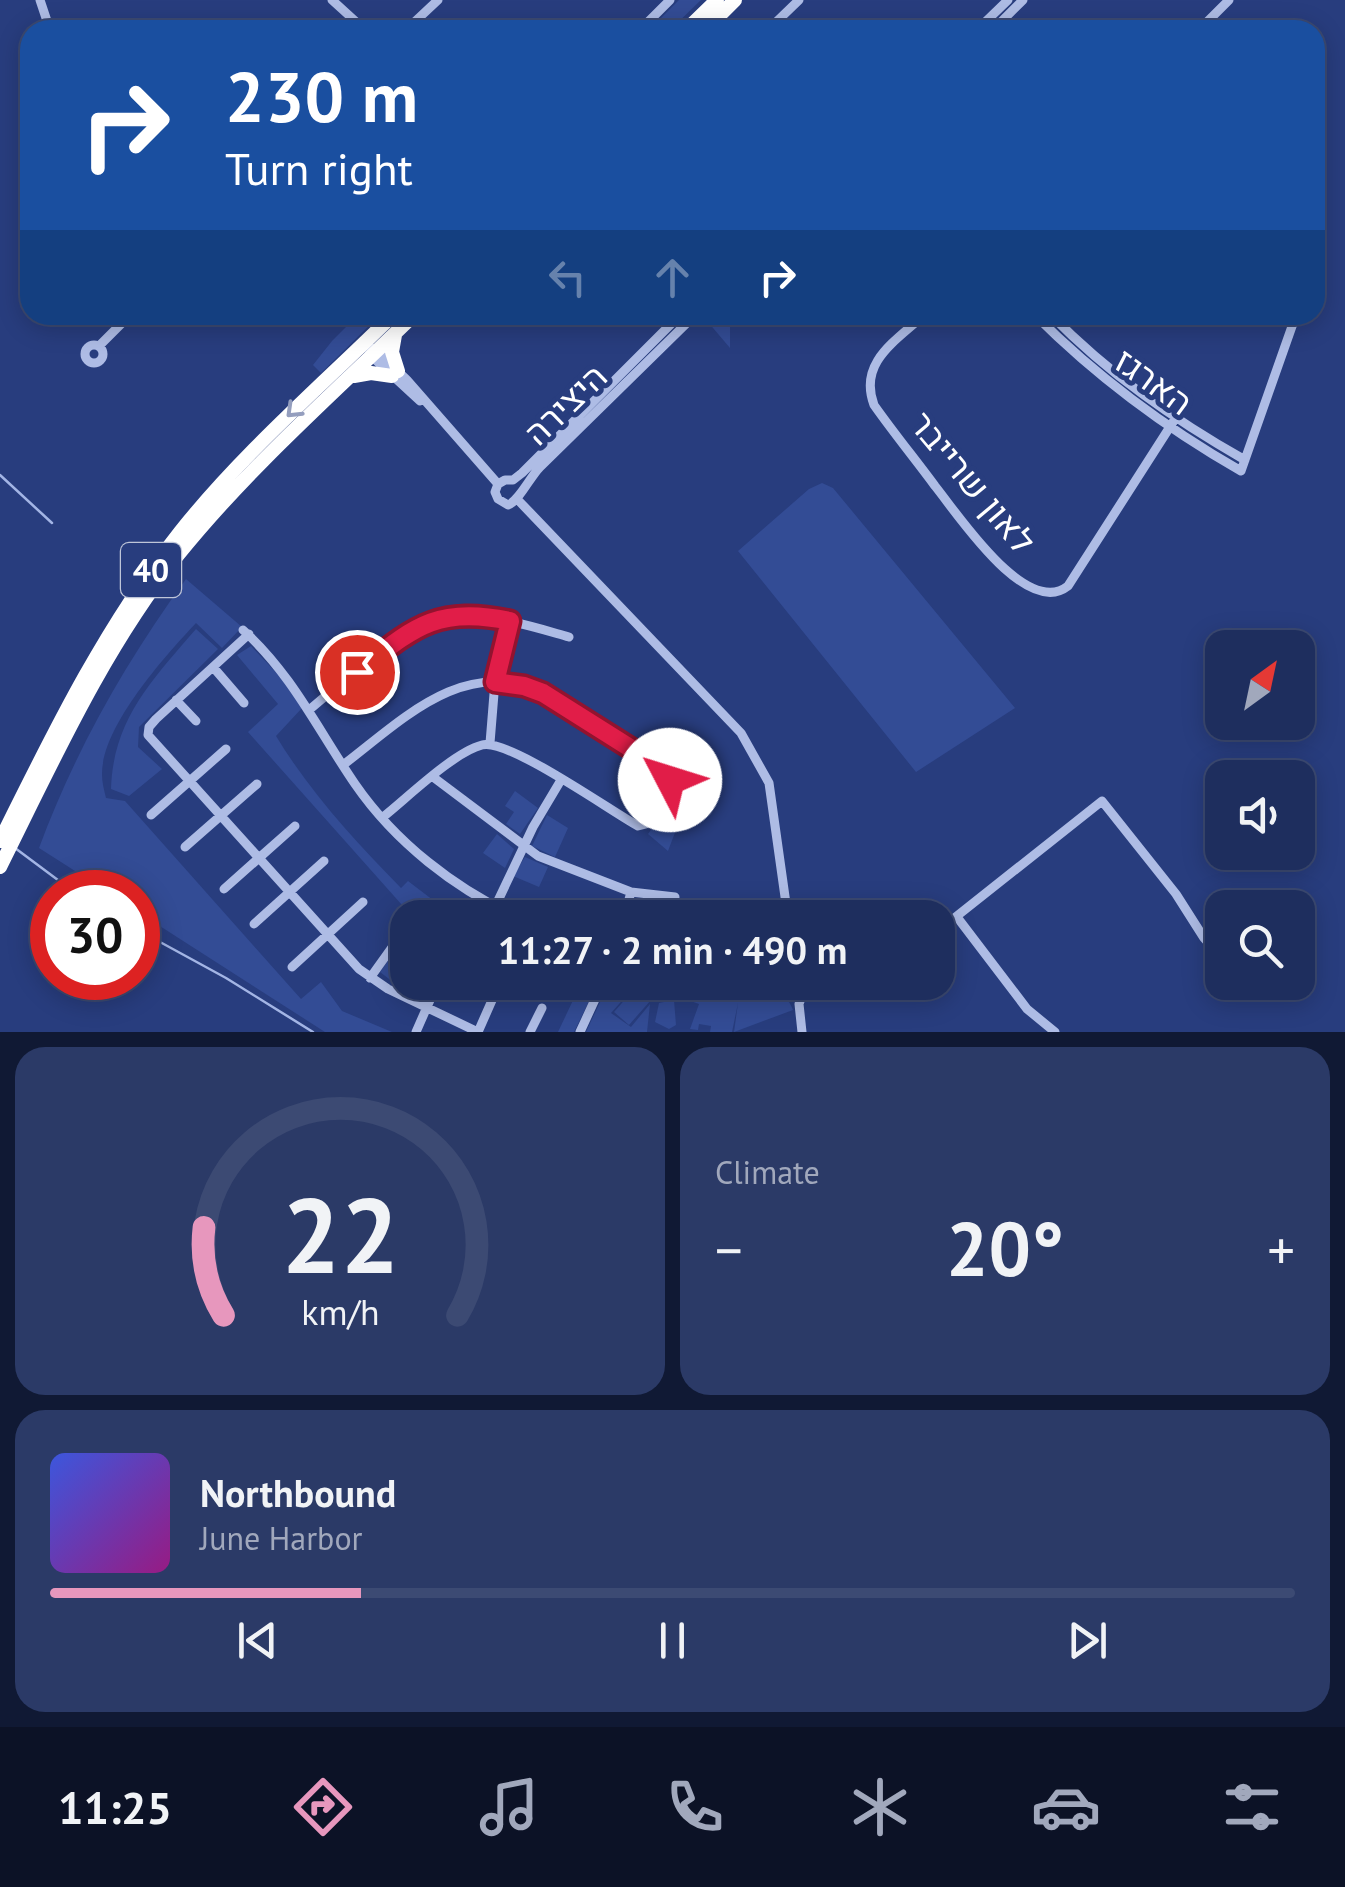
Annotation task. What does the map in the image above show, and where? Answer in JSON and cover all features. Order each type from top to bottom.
[{"type":"highway","points":[[696,20],[717,0]]},
{"type":"highway","points":[[715,20],[736,0]]},
{"type":"highway","name":"40","points":[[0,867],[71,726],[144,600],[225,500],[349,378],[387,325]]},
{"type":"highway","name":"40","points":[[0,841],[90,664],[142,583],[223,482],[403,325]]},
{"type":"highway","points":[[349,378],[395,373],[392,348],[398,330]]},
{"type":"street","points":[[332,0],[354,20]]},
{"type":"street","points":[[417,20],[438,0]]},
{"type":"street","points":[[650,20],[670,0]]},
{"type":"street","points":[[778,20],[799,0]]},
{"type":"street","points":[[987,20],[1008,0]]},
{"type":"street","points":[[1003,20],[1024,0]]},
{"type":"street","points":[[1210,20],[1229,0]]},
{"type":"street","points":[[99,346],[120,325]]},
{"type":"street","name":"היצירה","points":[[513,480],[670,325]]},
{"type":"street","name":"היצירה","points":[[517,499],[540,466],[685,325]]},
{"type":"street","name":"לאון שרייבר","points":[[914,325],[876,361],[869,380],[874,405],[980,544],[1006,570],[1038,591],[1055,593],[1068,586],[1172,423]]},
{"type":"street","name":"הארגז","points":[[1046,325],[1098,375],[1243,466],[1292,325]]},
{"type":"street","name":"הארגז","points":[[1061,325],[1104,367],[1172,423]]},
{"type":"street","points":[[371,350],[498,484]]},
{"type":"street","points":[[517,499],[504,504],[495,492],[498,484],[513,480],[519,486],[517,499],[529,514],[742,733],[770,783],[786,900]]},
{"type":"street","points":[[309,710],[421,624],[476,617],[510,621],[568,637]]},
{"type":"street","points":[[490,743],[495,682],[510,621]]},
{"type":"street","points":[[485,900],[440,870],[383,818],[343,765],[288,677],[246,632],[152,723],[148,735],[370,978],[478,1032],[493,1000]]},
{"type":"street","points":[[213,667],[244,703]]},
{"type":"street","points":[[343,765],[435,696],[457,686],[495,682],[543,693],[662,768],[670,780],[656,811],[642,826],[515,751],[490,743],[464,752],[383,818]]},
{"type":"street","points":[[176,700],[196,721]]},
{"type":"street","points":[[152,816],[226,749]]},
{"type":"street","points":[[433,777],[523,848],[631,892],[674,897]]},
{"type":"street","points":[[498,900],[562,780]]},
{"type":"street","points":[[186,847],[257,784]]},
{"type":"street","points":[[1055,1032],[1027,1009],[956,917],[1102,801],[1176,894],[1205,939]]},
{"type":"street","points":[[224,889],[295,826]]},
{"type":"street","points":[[254,924],[324,860]]},
{"type":"street","points":[[629,900],[631,892]]},
{"type":"street","points":[[292,966],[363,902]]},
{"type":"street","points":[[370,978],[390,950]]},
{"type":"street","points":[[416,1032],[430,1000]]},
{"type":"street","points":[[580,1032],[595,1000]]},
{"type":"street","points":[[792,1000],[799,1012],[802,1032]]},
{"type":"street","points":[[799,1012],[802,1000]]},
{"type":"street","points":[[530,1032],[542,1008]]},
{"type":"shaded area","points":[[679,0],[701,0],[680,20],[659,20]]},
{"type":"shaded area","points":[[348,325],[370,325],[321,373],[313,365]]},
{"type":"shaded area","points":[[710,325],[730,325],[730,348]]},
{"type":"shaded area","points":[[822,483],[833,488],[1015,708],[916,772],[738,551],[809,489]]},
{"type":"shaded area","points":[[186,579],[242,627],[222,648],[196,623],[152,673],[123,715],[104,756],[106,798],[125,801],[301,999],[321,982],[342,1011],[392,1032],[325,1032],[160,926],[160,870],[74,870],[39,848],[103,709]]},
{"type":"shaded area","points":[[196,629],[218,649],[139,727],[138,747],[162,769],[129,796],[111,789],[113,764],[127,721],[151,683]]},
{"type":"shaded area","points":[[251,646],[287,684],[302,708],[276,736],[303,777],[401,888],[408,881],[433,900],[398,900],[248,732],[278,704],[237,655]]},
{"type":"shaded area","points":[[698,772],[668,851],[648,834],[672,800],[678,779]]},
{"type":"shaded area","points":[[515,791],[538,808],[520,834],[506,824],[514,812],[505,806]]},
{"type":"shaded area","points":[[547,815],[568,828],[555,857],[532,846]]},
{"type":"shaded area","points":[[497,834],[514,849],[505,868],[483,853]]},
{"type":"shaded area","points":[[525,857],[548,867],[539,887],[513,876]]},
{"type":"shaded area","points":[[390,958],[390,980],[380,972]]},
{"type":"shaded area","points":[[573,1000],[590,1000],[574,1032],[558,1032]]},
{"type":"shaded area","points":[[601,1000],[623,1000],[611,1013],[631,1027],[650,1004],[647,1032],[586,1032]]},
{"type":"shaded area","points":[[625,1000],[651,1000],[629,1025],[614,1012]]},
{"type":"shaded area","points":[[674,1000],[676,1025],[669,1029],[655,1022],[659,1003]]},
{"type":"shaded area","points":[[688,1000],[787,1000],[793,1010],[734,1032],[738,1003],[732,1032],[710,1032],[711,1026],[699,1024],[698,1030],[690,1029],[699,1004]]},
{"type":"waterway","points":[[0,475],[52,523]]},
{"type":"waterway","points":[[15,848],[44,870]]},
{"type":"waterway","points":[[160,942],[313,1032]]},
{"type":"route","points":[[357,672],[412,628],[430,621],[476,617],[510,621],[495,682],[543,693],[666,770],[670,780]]}]
